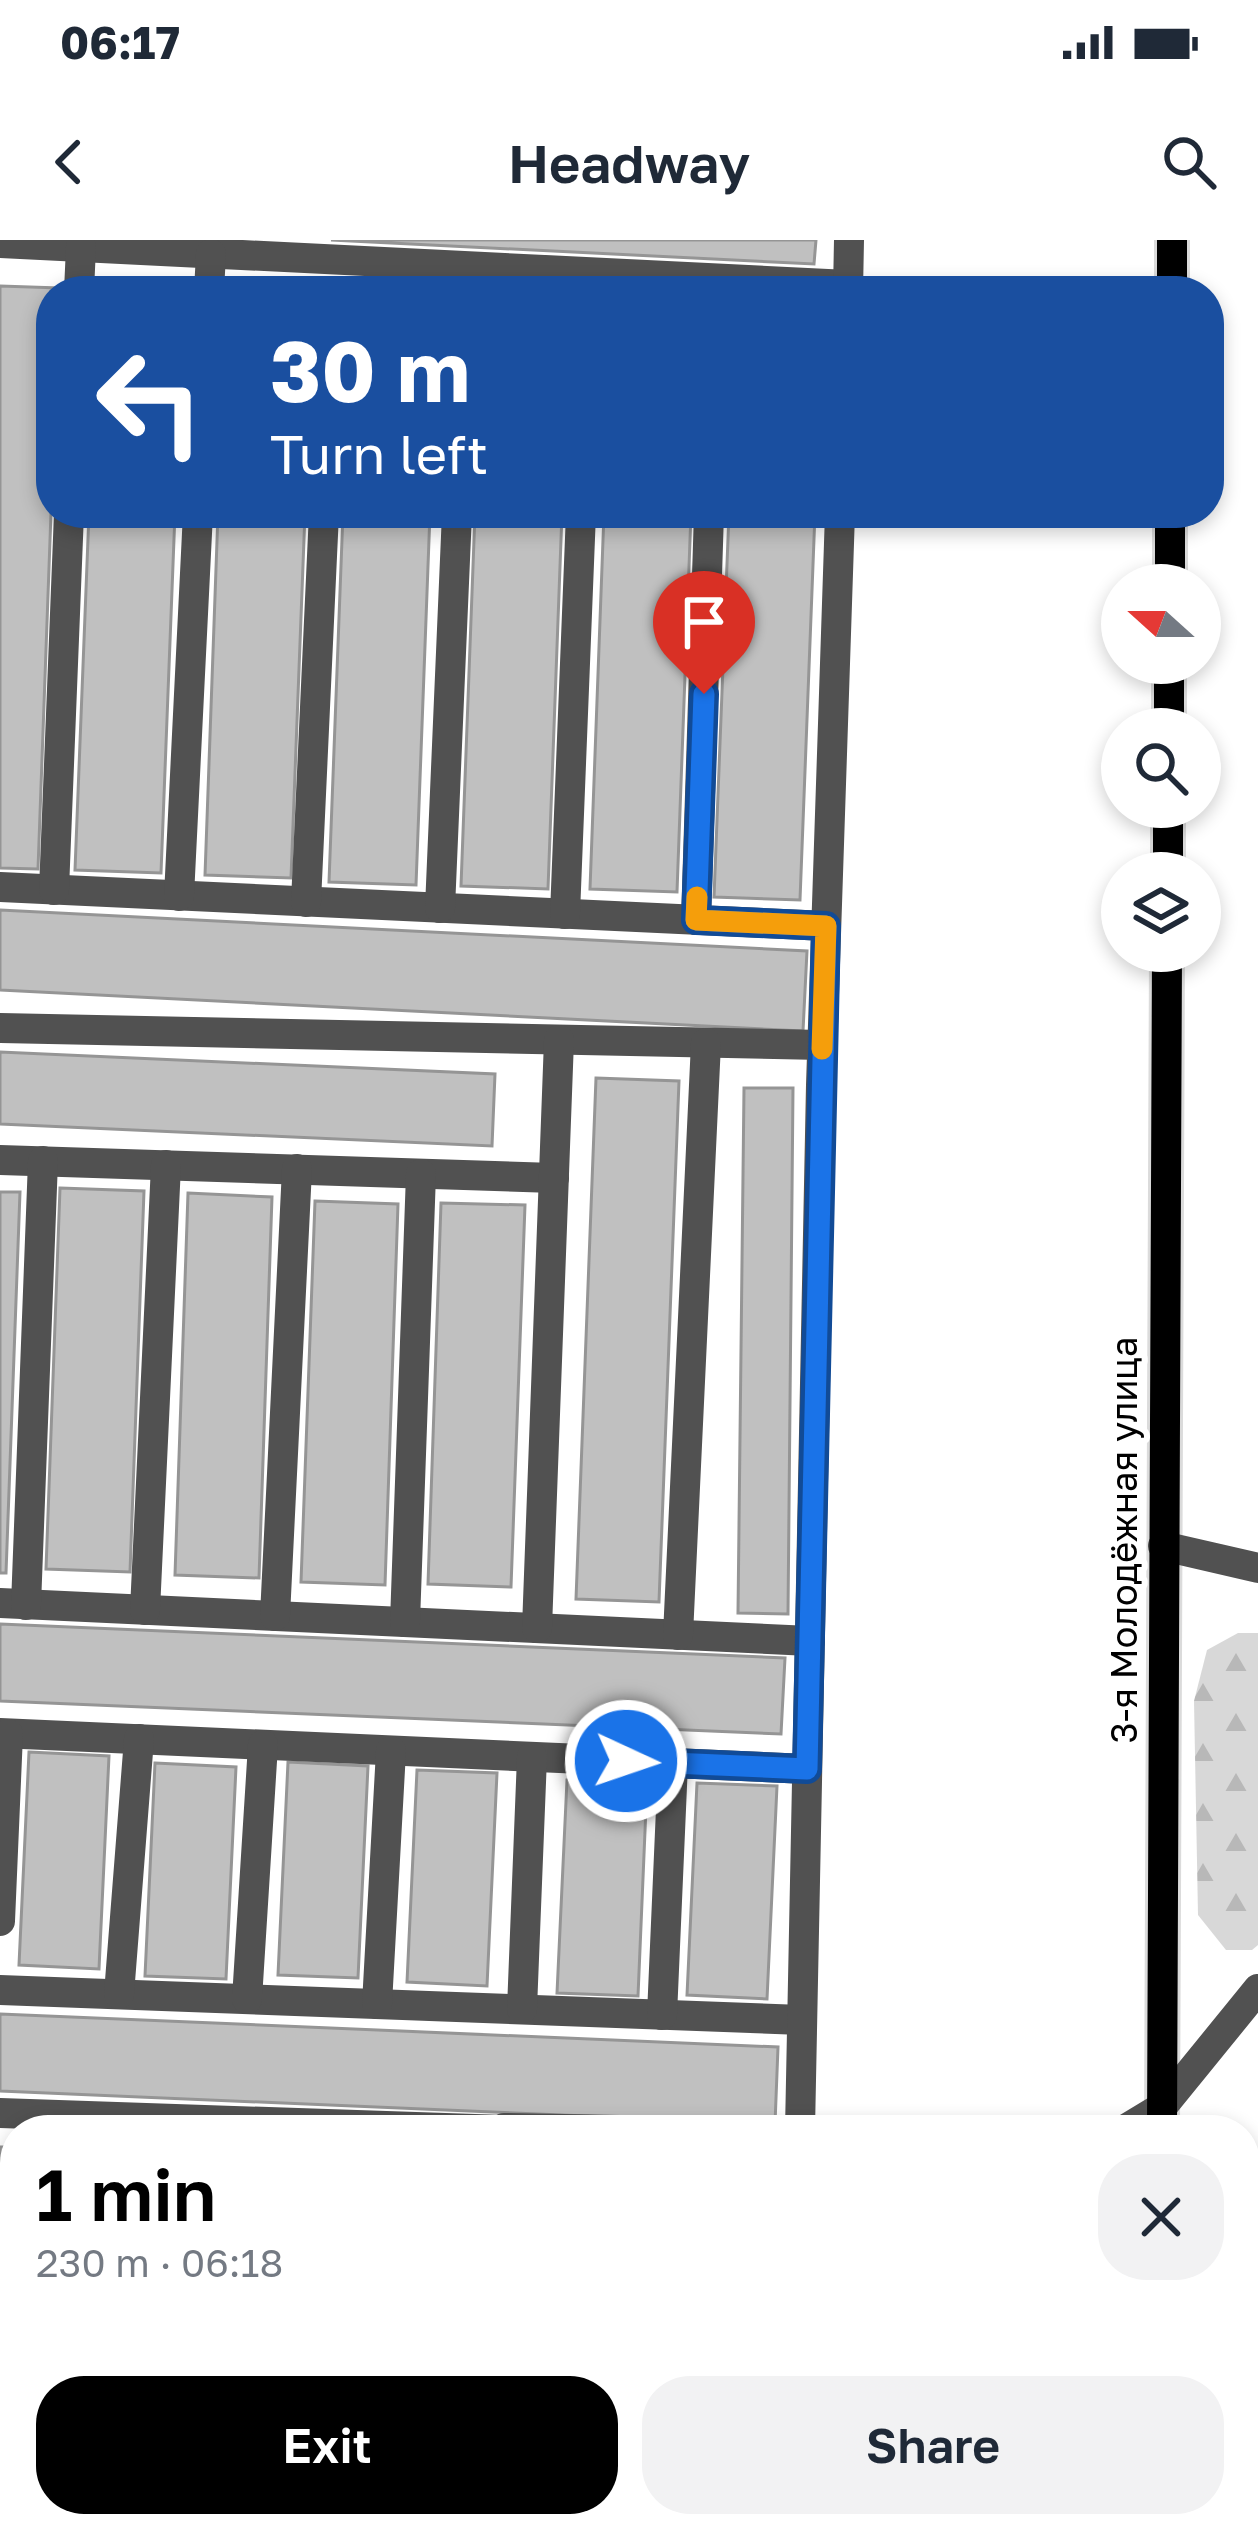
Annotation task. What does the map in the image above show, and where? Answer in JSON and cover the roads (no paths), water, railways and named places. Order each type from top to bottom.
[{"type":"main road","points":[[1172,240],[1172,276]]},
{"type":"main road","points":[[1169,564],[1170,528]]},
{"type":"main road","name":"3-я Молодёжная улица","points":[[1162,2115],[1167,972]]},
{"type":"street","points":[[848,276],[849,240]]},
{"type":"street","points":[[0,243],[211,254],[334,275],[367,276]]},
{"type":"street","points":[[80,276],[81,247]]},
{"type":"street","points":[[210,276],[211,254]]},
{"type":"street","points":[[54,890],[69,528]]},
{"type":"street","points":[[179,896],[197,528]]},
{"type":"street","points":[[306,902],[323,528]]},
{"type":"street","points":[[440,908],[456,528]]},
{"type":"street","points":[[565,914],[580,528]]},
{"type":"street","points":[[696,920],[709,528]]},
{"type":"street","points":[[800,2115],[823,1045],[839,528]]},
{"type":"street","points":[[0,887],[826,926]]},
{"type":"street","points":[[0,1028],[823,1045]]},
{"type":"street","points":[[537,1628],[559,1040]]},
{"type":"street","points":[[678,1635],[706,1043]]},
{"type":"street","points":[[0,1160],[554,1178]]},
{"type":"street","points":[[43,1161],[13,1604],[810,1641]]},
{"type":"street","points":[[145,1610],[166,1165]]},
{"type":"street","points":[[275,1616],[296,1169]]},
{"type":"street","points":[[406,1622],[421,1174]]},
{"type":"street","points":[[1163,1546],[1258,1568]]},
{"type":"street","points":[[0,1921],[4,1733],[807,1769]]},
{"type":"street","points":[[119,1994],[139,1739]]},
{"type":"street","points":[[247,1999],[263,1745]]},
{"type":"street","points":[[376,2004],[392,1750]]},
{"type":"street","points":[[522,2009],[532,1756]]},
{"type":"street","points":[[662,2014],[673,1763]]},
{"type":"street","points":[[0,1990],[802,2020]]},
{"type":"street","points":[[1164,2115],[1258,1990]]}]
